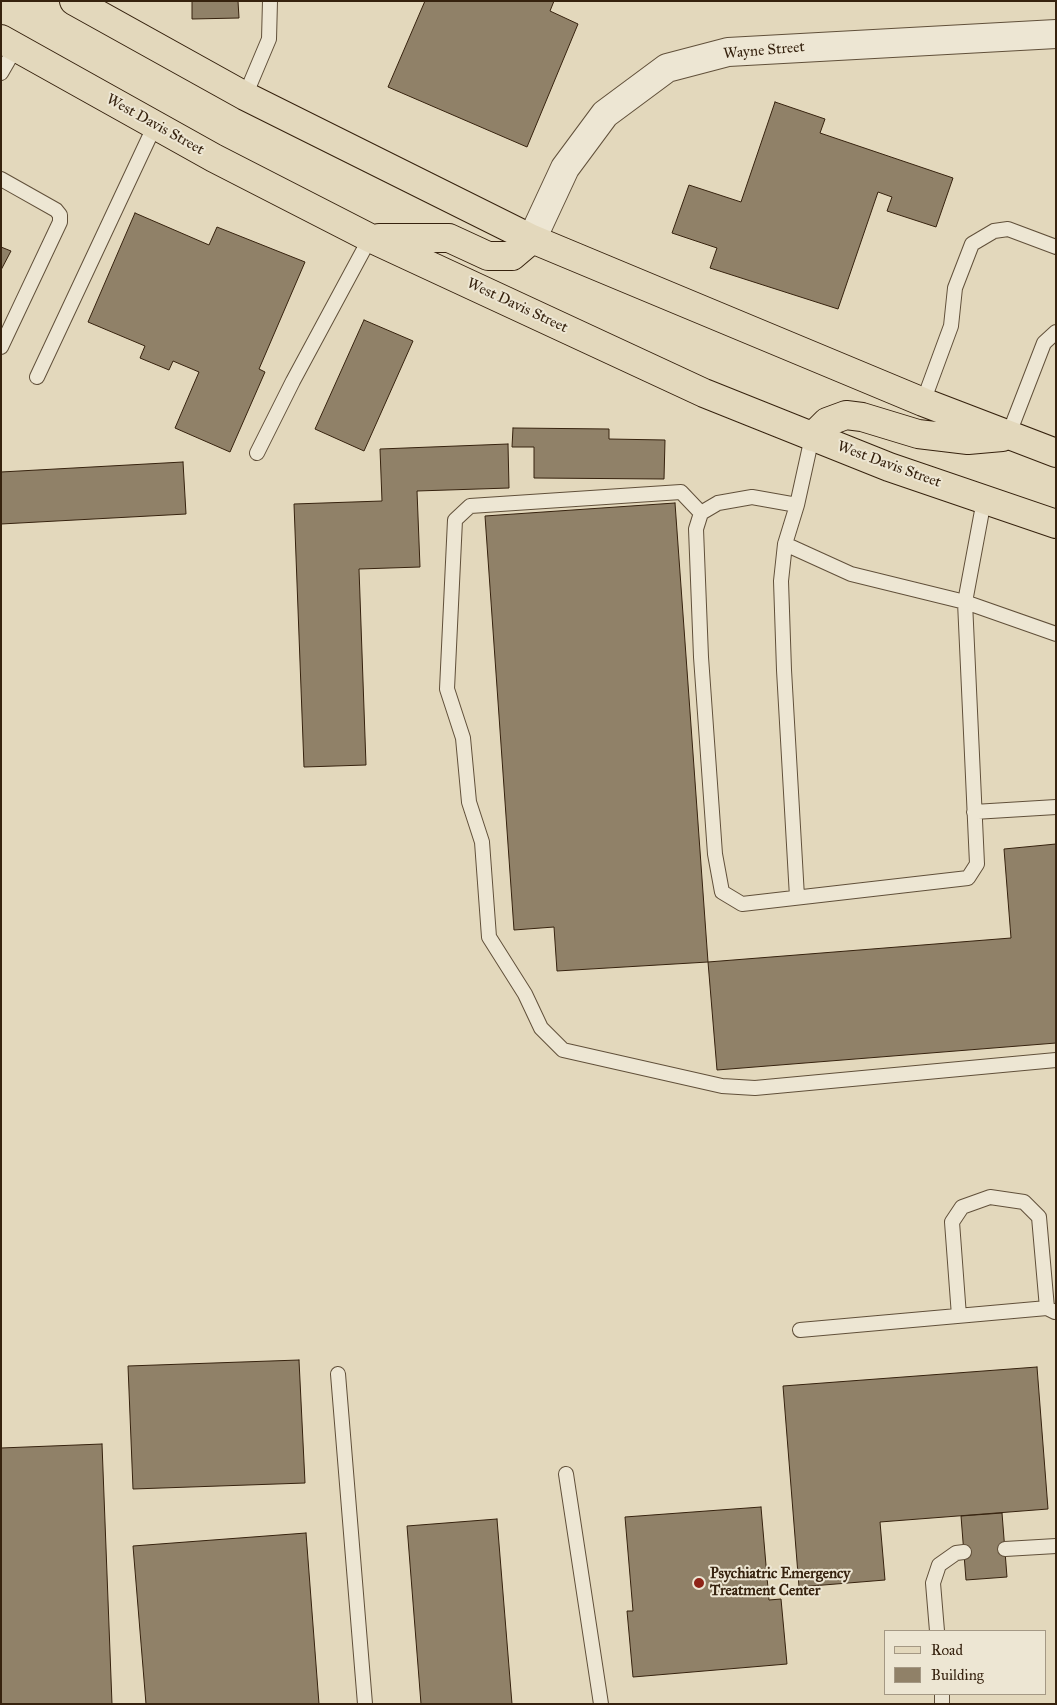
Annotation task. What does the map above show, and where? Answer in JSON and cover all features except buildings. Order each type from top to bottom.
[{"type":"main road","points":[[74,1],[106,9],[245,96],[532,240],[923,402],[1008,436],[1055,451]]},
{"type":"main road","name":"West Davis Street","points":[[9,43],[155,125],[370,238],[704,393],[889,467],[1056,524]]},
{"type":"main road","points":[[370,238],[449,238],[488,256],[512,256],[532,240]]},
{"type":"main road","points":[[812,436],[827,422],[846,414],[926,435],[968,440],[1008,436]]},
{"type":"street","name":"Wayne Street","points":[[532,240],[565,168],[605,114],[666,68],[728,52],[1056,34]]},
{"type":"lane","points":[[245,96],[269,39],[270,1]]},
{"type":"lane","points":[[1,73],[9,43]]},
{"type":"lane","points":[[37,377],[155,125]]},
{"type":"lane","points":[[1,179],[56,210],[60,215],[60,222],[1,347]]},
{"type":"lane","points":[[923,402],[951,326],[954,288],[972,244],[994,231],[1008,229],[1056,247]]},
{"type":"lane","points":[[257,453],[292,381],[370,238]]},
{"type":"lane","points":[[1008,436],[1044,343],[1056,332]]},
{"type":"lane","points":[[797,897],[784,670],[782,581],[784,544],[797,505],[812,436]]},
{"type":"lane","points":[[701,512],[681,492],[470,506],[455,520],[447,688],[464,738],[469,802],[482,842],[489,937],[525,994],[542,1028],[563,1050],[694,1078],[722,1086],[755,1088],[1056,1060]]},
{"type":"lane","points":[[797,505],[752,497],[718,503],[701,512],[696,529],[701,657],[716,854],[722,892],[742,904],[968,878],[976,864],[965,602],[984,500]]},
{"type":"lane","points":[[784,544],[851,574],[965,602],[1056,634]]},
{"type":"lane","points":[[974,812],[1056,807]]},
{"type":"lane","points":[[800,1330],[1051,1310],[1039,1217],[1024,1202],[990,1197],[962,1207],[952,1222],[959,1316]]},
{"type":"lane","points":[[338,1374],[365,1704]]},
{"type":"lane","points":[[566,1474],[601,1704]]},
{"type":"lane","points":[[1005,1549],[1056,1546]]},
{"type":"lane","points":[[937,1630],[933,1583],[939,1565],[956,1553],[964,1552]]},
{"type":"place","name":"Psychiatric Emergency Treatment Center","points":[[699,1583]]}]
